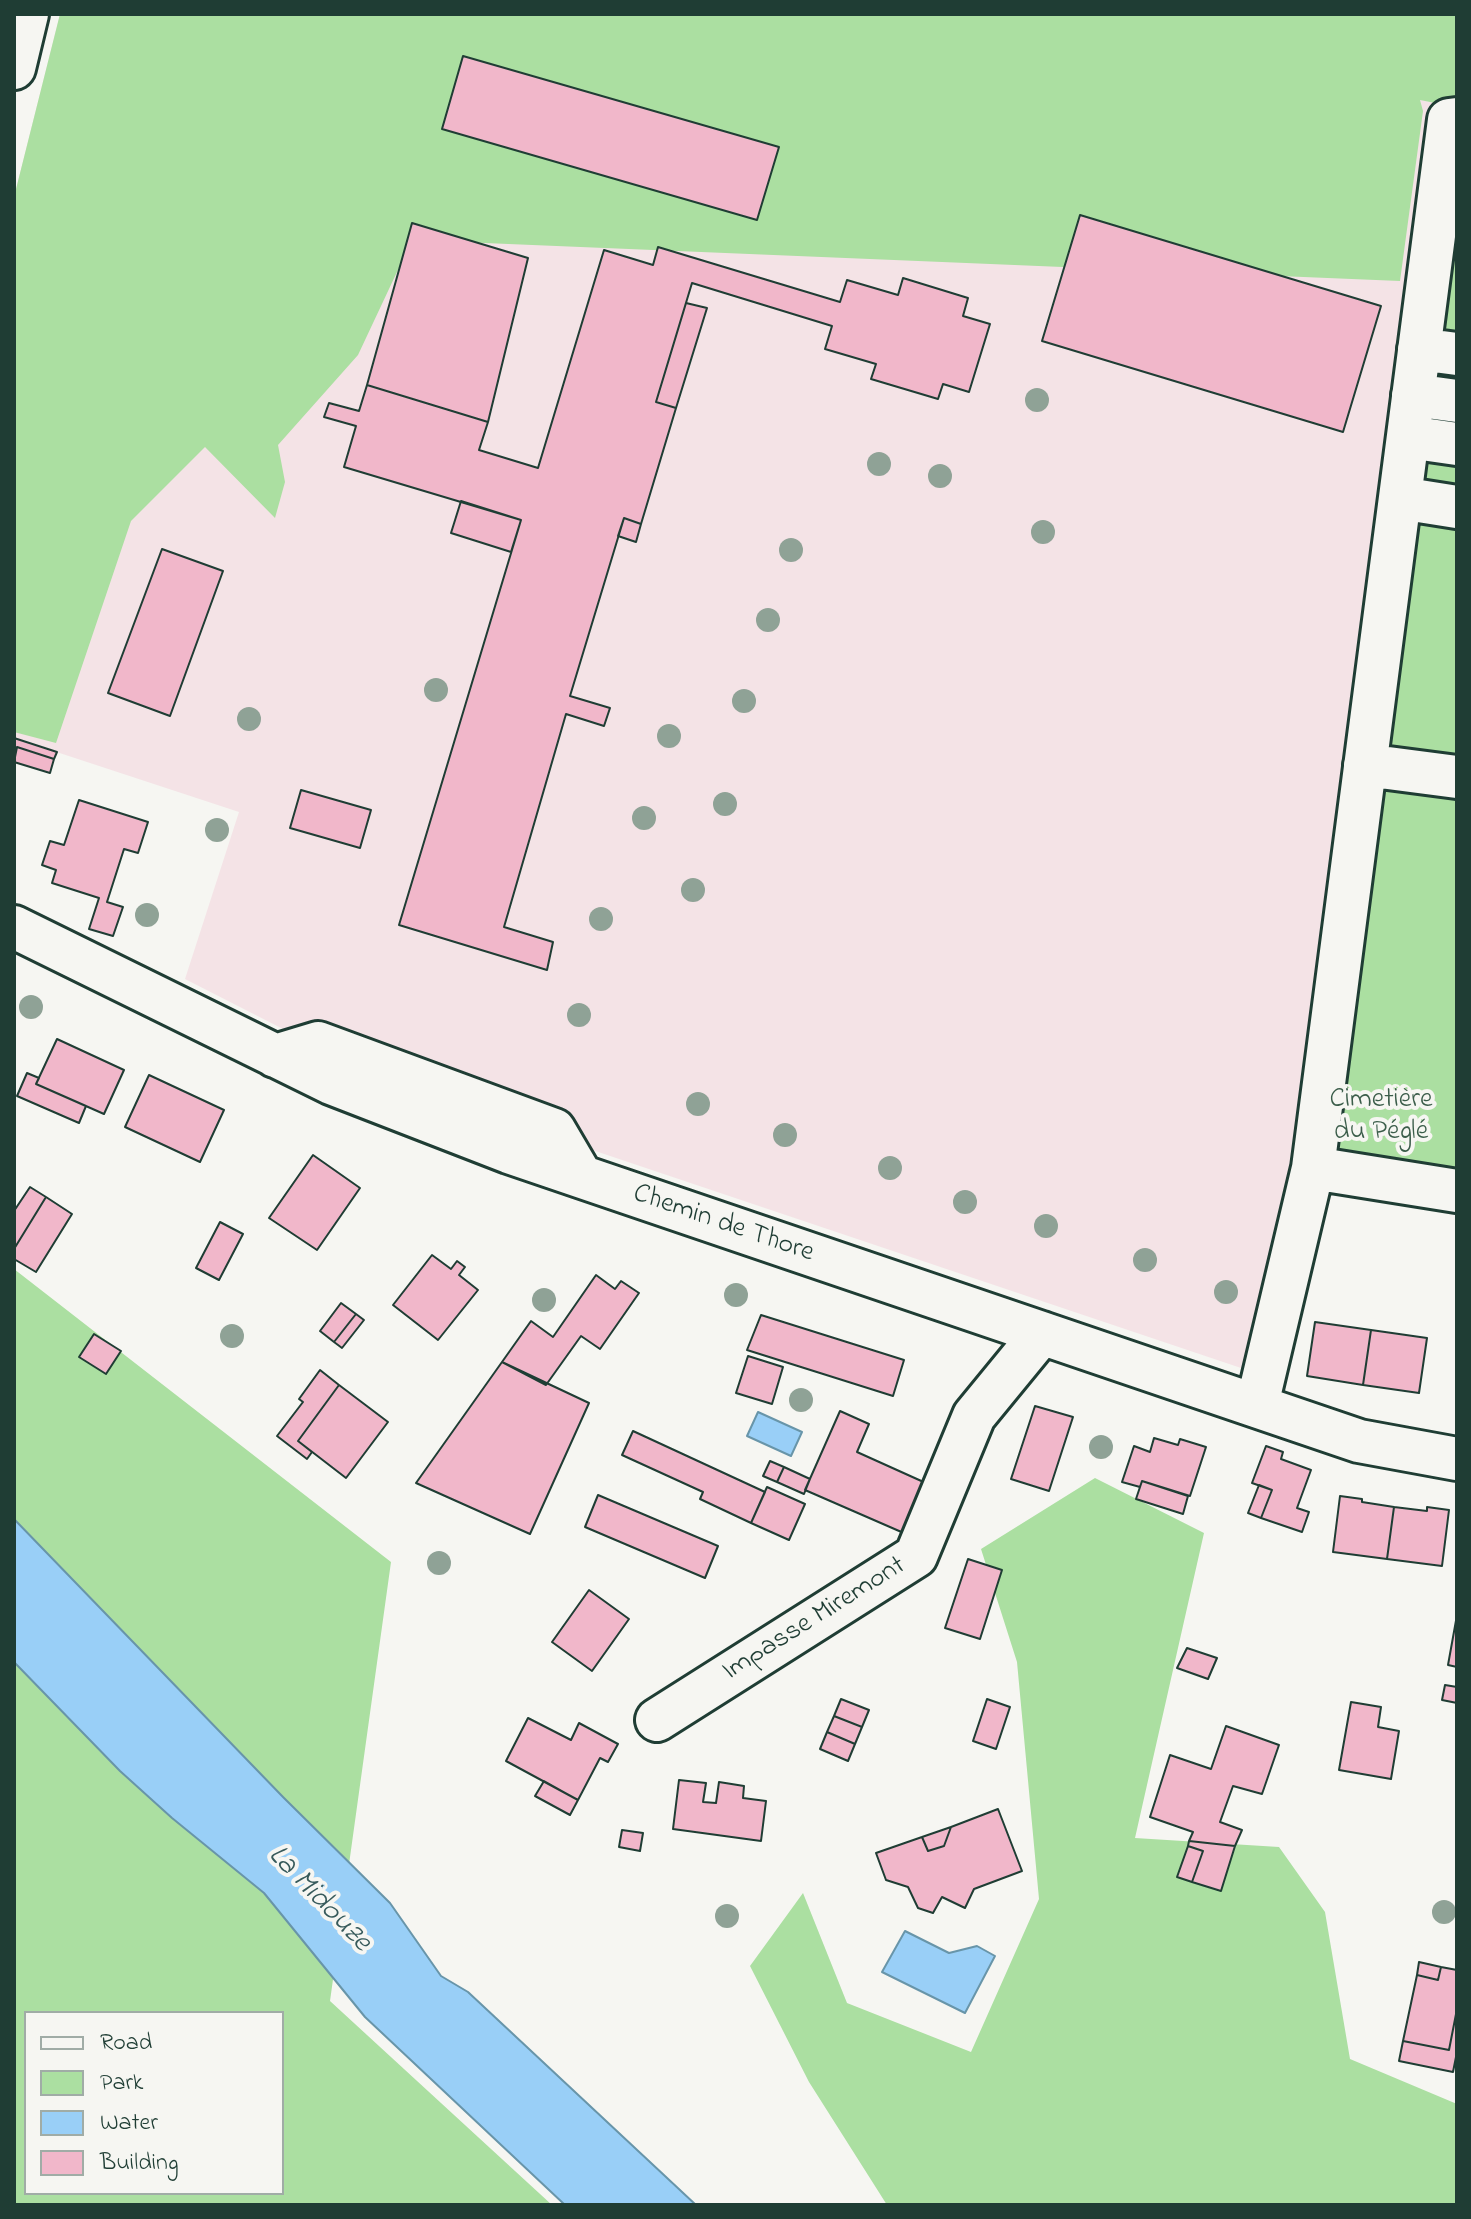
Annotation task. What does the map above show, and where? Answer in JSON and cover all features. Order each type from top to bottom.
[{"type":"street","points":[[14,68],[27,14]]},
{"type":"street","points":[[1257,1405],[1313,1168],[1413,395],[1438,352],[1447,219],[1449,120],[1457,119]]},
{"type":"street","points":[[1413,395],[1457,401]]},
{"type":"street","points":[[1408,437],[1457,444]]},
{"type":"street","points":[[1400,498],[1457,507]]},
{"type":"street","points":[[1365,765],[1457,777]]},
{"type":"street","name":"Chemin de Thore","points":[[14,927],[331,1083],[509,1152],[1359,1441],[1457,1459]]},
{"type":"street","points":[[1313,1168],[1457,1191]]},
{"type":"street","name":"Impasse Miremont","points":[[657,1720],[916,1556],[974,1416],[1042,1333]]},
{"type":"shaded area","points":[[60,14],[1362,87],[1440,104],[1295,1181],[1247,1370],[381,1079],[185,979],[239,812],[14,738],[14,197]]},
{"type":"green space","name":"Cimetière du Péglé","points":[[60,14],[1457,14],[1457,1205],[1295,1181],[1440,104],[1420,100],[1423,111],[1400,281],[412,240],[358,355],[278,445],[285,482],[275,518],[205,447],[131,521],[56,743],[14,732],[14,197]]},
{"type":"green space","points":[[14,1269],[391,1562],[330,2001],[552,2205],[14,2205]]},
{"type":"green space","points":[[1095,1478],[1204,1533],[1135,1838],[1279,1847],[1325,1912],[1350,2059],[1457,2104],[1457,2205],[887,2205],[809,2082],[750,1966],[803,1893],[847,2003],[971,2052],[1039,1899],[1017,1662],[981,1549]]},
{"type":"water","points":[[758,1412],[802,1432],[791,1456],[747,1436]]},
{"type":"water","name":"La Midouze","points":[[14,1519],[390,1903],[441,1976],[468,1992],[696,2205],[565,2205],[365,2017],[264,1893],[120,1771],[14,1662]]},
{"type":"water","points":[[905,1931],[949,1953],[977,1946],[995,1956],[965,2013],[882,1972]]},
{"type":"building","points":[[463,56],[779,147],[757,220],[442,129]]},
{"type":"building","points":[[1080,215],[1381,306],[1343,432],[1042,341]]},
{"type":"building","points":[[412,223],[528,258],[488,422],[367,385]]},
{"type":"building","points":[[658,247],[840,302],[847,280],[898,295],[903,278],[968,298],[963,316],[990,324],[969,392],[943,384],[938,399],[871,379],[876,364],[825,349],[832,326],[692,283],[656,402],[676,408],[641,524],[624,518],[570,696],[610,708],[604,726],[566,714],[504,927],[553,942],[547,970],[399,925],[521,520],[344,467],[356,426],[324,417],[329,403],[359,411],[367,385],[488,422],[479,450],[538,468],[604,250],[653,265]]},
{"type":"building","points":[[686,303],[707,308],[676,408],[656,402]]},
{"type":"building","points":[[461,501],[521,520],[511,552],[451,533]]},
{"type":"building","points":[[624,518],[641,524],[636,542],[618,536]]},
{"type":"building","points":[[162,549],[223,571],[170,716],[108,693]]},
{"type":"building","points":[[14,738],[57,752],[54,759],[17,747],[14,755]]},
{"type":"building","points":[[17,747],[54,759],[50,773],[14,762]]},
{"type":"building","points":[[301,790],[371,810],[360,848],[290,828]]},
{"type":"building","points":[[79,800],[148,822],[138,853],[124,849],[107,902],[123,907],[113,936],[89,929],[99,898],[52,883],[56,870],[42,865],[50,841],[64,845]]},
{"type":"building","points":[[57,1039],[124,1070],[104,1114],[36,1084]]},
{"type":"building","points":[[27,1073],[39,1078],[36,1084],[86,1106],[79,1123],[17,1096]]},
{"type":"building","points":[[149,1075],[224,1110],[200,1162],[125,1127]]},
{"type":"building","points":[[313,1155],[360,1188],[317,1250],[269,1218]]},
{"type":"building","points":[[30,1187],[46,1197],[14,1249],[14,1211]]},
{"type":"building","points":[[46,1197],[72,1214],[36,1272],[14,1259],[14,1249]]},
{"type":"building","points":[[220,1222],[243,1234],[219,1280],[196,1268]]},
{"type":"building","points":[[432,1255],[451,1269],[457,1261],[465,1267],[459,1275],[478,1290],[438,1340],[393,1305]]},
{"type":"building","points":[[596,1275],[615,1289],[621,1281],[639,1293],[600,1349],[581,1336],[546,1385],[502,1362],[531,1321],[553,1337]]},
{"type":"building","points":[[341,1303],[356,1314],[334,1342],[320,1331]]},
{"type":"building","points":[[356,1314],[364,1320],[342,1348],[334,1342]]},
{"type":"building","points":[[761,1315],[904,1360],[893,1396],[747,1350]]},
{"type":"building","points":[[1315,1322],[1371,1330],[1363,1385],[1307,1376]]},
{"type":"building","points":[[1371,1330],[1427,1338],[1419,1393],[1363,1385]]},
{"type":"building","points":[[94,1334],[121,1351],[106,1374],[79,1357]]},
{"type":"building","points":[[748,1356],[783,1367],[772,1404],[736,1393]]},
{"type":"building","points":[[502,1362],[589,1403],[530,1534],[416,1483]]},
{"type":"building","points":[[320,1370],[339,1385],[298,1441],[312,1452],[307,1459],[277,1436],[303,1402],[299,1399]]},
{"type":"building","points":[[339,1385],[388,1422],[346,1478],[298,1441]]},
{"type":"building","points":[[1035,1406],[1073,1417],[1049,1491],[1011,1479]]},
{"type":"building","points":[[840,1411],[869,1424],[857,1452],[928,1484],[906,1534],[805,1490]]},
{"type":"building","points":[[633,1431],[765,1492],[751,1523],[700,1499],[703,1492],[622,1455]]},
{"type":"building","points":[[1154,1438],[1178,1445],[1180,1439],[1206,1447],[1190,1496],[1142,1481],[1140,1487],[1122,1482],[1134,1446],[1150,1452]]},
{"type":"building","points":[[1266,1446],[1283,1452],[1281,1459],[1311,1470],[1297,1508],[1309,1512],[1302,1532],[1261,1518],[1272,1490],[1252,1483]]},
{"type":"building","points":[[770,1461],[784,1467],[777,1482],[763,1476]]},
{"type":"building","points":[[784,1467],[810,1479],[804,1494],[777,1482]]},
{"type":"building","points":[[1142,1481],[1188,1496],[1183,1514],[1136,1499]]},
{"type":"building","points":[[1259,1485],[1272,1490],[1261,1518],[1248,1513]]},
{"type":"building","points":[[767,1487],[805,1504],[789,1540],[751,1523]]},
{"type":"building","points":[[598,1495],[718,1546],[705,1578],[585,1527]]},
{"type":"building","points":[[1340,1496],[1394,1507],[1387,1559],[1333,1552]]},
{"type":"building","points":[[1394,1507],[1449,1510],[1442,1566],[1387,1559]]},
{"type":"building","points":[[968,1559],[1002,1570],[980,1639],[945,1628]]},
{"type":"building","points":[[589,1590],[629,1619],[592,1671],[552,1642]]},
{"type":"building","points":[[1457,1615],[1457,1667],[1448,1665]]},
{"type":"building","points":[[1187,1648],[1217,1658],[1208,1679],[1177,1668]]},
{"type":"building","points":[[1445,1685],[1457,1687],[1457,1703],[1442,1700]]},
{"type":"building","points":[[841,1699],[869,1710],[862,1727],[834,1716]]},
{"type":"building","points":[[987,1699],[1010,1707],[996,1749],[973,1741]]},
{"type":"building","points":[[1351,1702],[1381,1707],[1378,1727],[1399,1731],[1391,1779],[1339,1770]]},
{"type":"building","points":[[834,1716],[862,1727],[855,1744],[827,1732]]},
{"type":"building","points":[[528,1718],[571,1740],[579,1723],[618,1744],[608,1762],[600,1758],[578,1800],[506,1761]]},
{"type":"building","points":[[1226,1726],[1279,1745],[1262,1794],[1233,1786],[1220,1822],[1242,1830],[1235,1846],[1189,1841],[1193,1832],[1150,1817],[1170,1755],[1211,1769]]},
{"type":"building","points":[[827,1732],[855,1744],[848,1761],[820,1749]]},
{"type":"building","points":[[679,1780],[706,1783],[703,1802],[716,1803],[719,1782],[744,1786],[743,1798],[766,1801],[761,1841],[673,1829]]},
{"type":"building","points":[[544,1781],[578,1800],[570,1815],[535,1796]]},
{"type":"building","points":[[998,1809],[1022,1871],[974,1889],[965,1908],[942,1897],[933,1913],[918,1908],[908,1887],[886,1880],[876,1853],[922,1837],[928,1851],[944,1846],[951,1827]]},
{"type":"building","points":[[951,1827],[944,1846],[928,1851],[922,1837]]},
{"type":"building","points":[[622,1830],[643,1833],[640,1851],[619,1847]]},
{"type":"building","points":[[1189,1841],[1235,1846],[1221,1891],[1192,1882],[1203,1851],[1188,1846]]},
{"type":"building","points":[[1188,1846],[1203,1851],[1192,1882],[1177,1877]]},
{"type":"building","points":[[1419,1962],[1441,1967],[1438,1980],[1417,1975]]},
{"type":"building","points":[[1441,1967],[1457,1970],[1457,2009],[1449,2050],[1403,2041],[1417,1975],[1438,1980]]},
{"type":"building","points":[[1457,2009],[1457,2052],[1453,2072],[1399,2061],[1403,2041],[1449,2050]]}]
